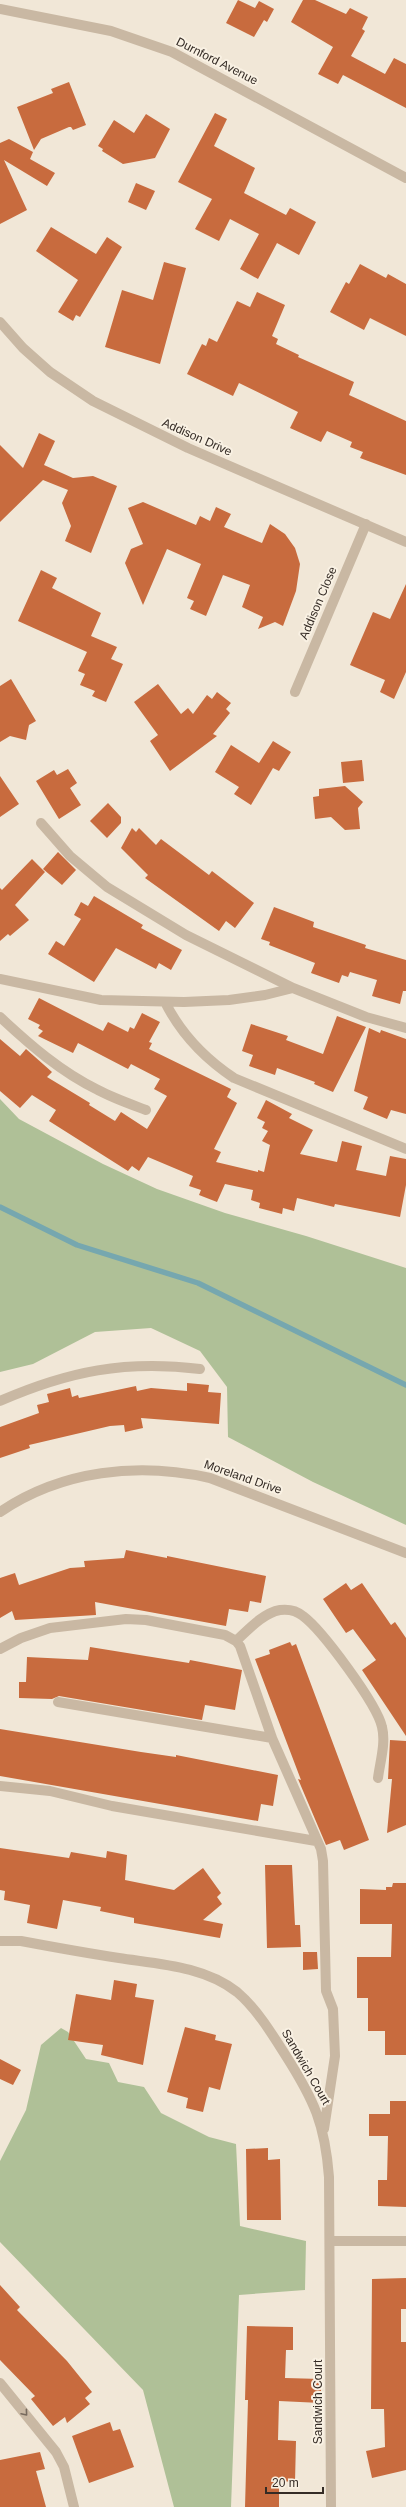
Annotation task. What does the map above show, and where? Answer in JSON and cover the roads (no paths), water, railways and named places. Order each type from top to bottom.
[{"type":"street","name":"Durnford Avenue","points":[[0,10],[111,31],[172,52],[406,178]]},
{"type":"street","name":"Addison Drive","points":[[0,322],[23,348],[50,372],[93,401],[188,448],[406,542]]},
{"type":"street","name":"Addison Close","points":[[295,692],[366,524]]},
{"type":"street","points":[[41,822],[70,856],[107,887],[186,935],[293,988],[366,1017],[406,1028]]},
{"type":"street","points":[[0,979],[100,1000],[165,1002],[230,1000],[265,995],[293,988]]},
{"type":"street","points":[[165,1002],[173,1018],[197,1048],[214,1064],[234,1078],[406,1149]]},
{"type":"street","points":[[0,1017],[32,1047],[67,1072],[98,1091],[146,1110]]},
{"type":"street","points":[[0,1401],[52,1379],[97,1369],[158,1364],[200,1369]]},
{"type":"street","name":"Moreland Drive","points":[[0,1512],[24,1498],[59,1483],[92,1473],[149,1469],[179,1471],[210,1478],[406,1553]]},
{"type":"street","points":[[236,1641],[258,1620],[279,1610],[294,1611],[311,1622],[358,1682],[379,1718],[383,1740],[378,1778]]},
{"type":"street","points":[[0,1649],[20,1638],[50,1628],[136,1619],[225,1635],[236,1641],[240,1646],[272,1738],[316,1841],[323,1862],[326,1991],[333,2010],[335,2056],[332,2086],[324,2131]]},
{"type":"street","points":[[58,1702],[272,1738]]},
{"type":"street","points":[[0,1786],[50,1791],[112,1806],[316,1841]]},
{"type":"street","name":"Sandwich Court","points":[[0,1941],[21,1941],[169,1966],[203,1974],[222,1982],[248,2004],[271,2033],[310,2095],[324,2131],[329,2177],[331,2241],[331,2507]]},
{"type":"street","points":[[331,2241],[406,2240]]},
{"type":"street","points":[[0,2383],[56,2452],[64,2467],[74,2507]]},
{"type":"waterway","points":[[0,1207],[77,1245],[198,1283],[406,1385]]}]
